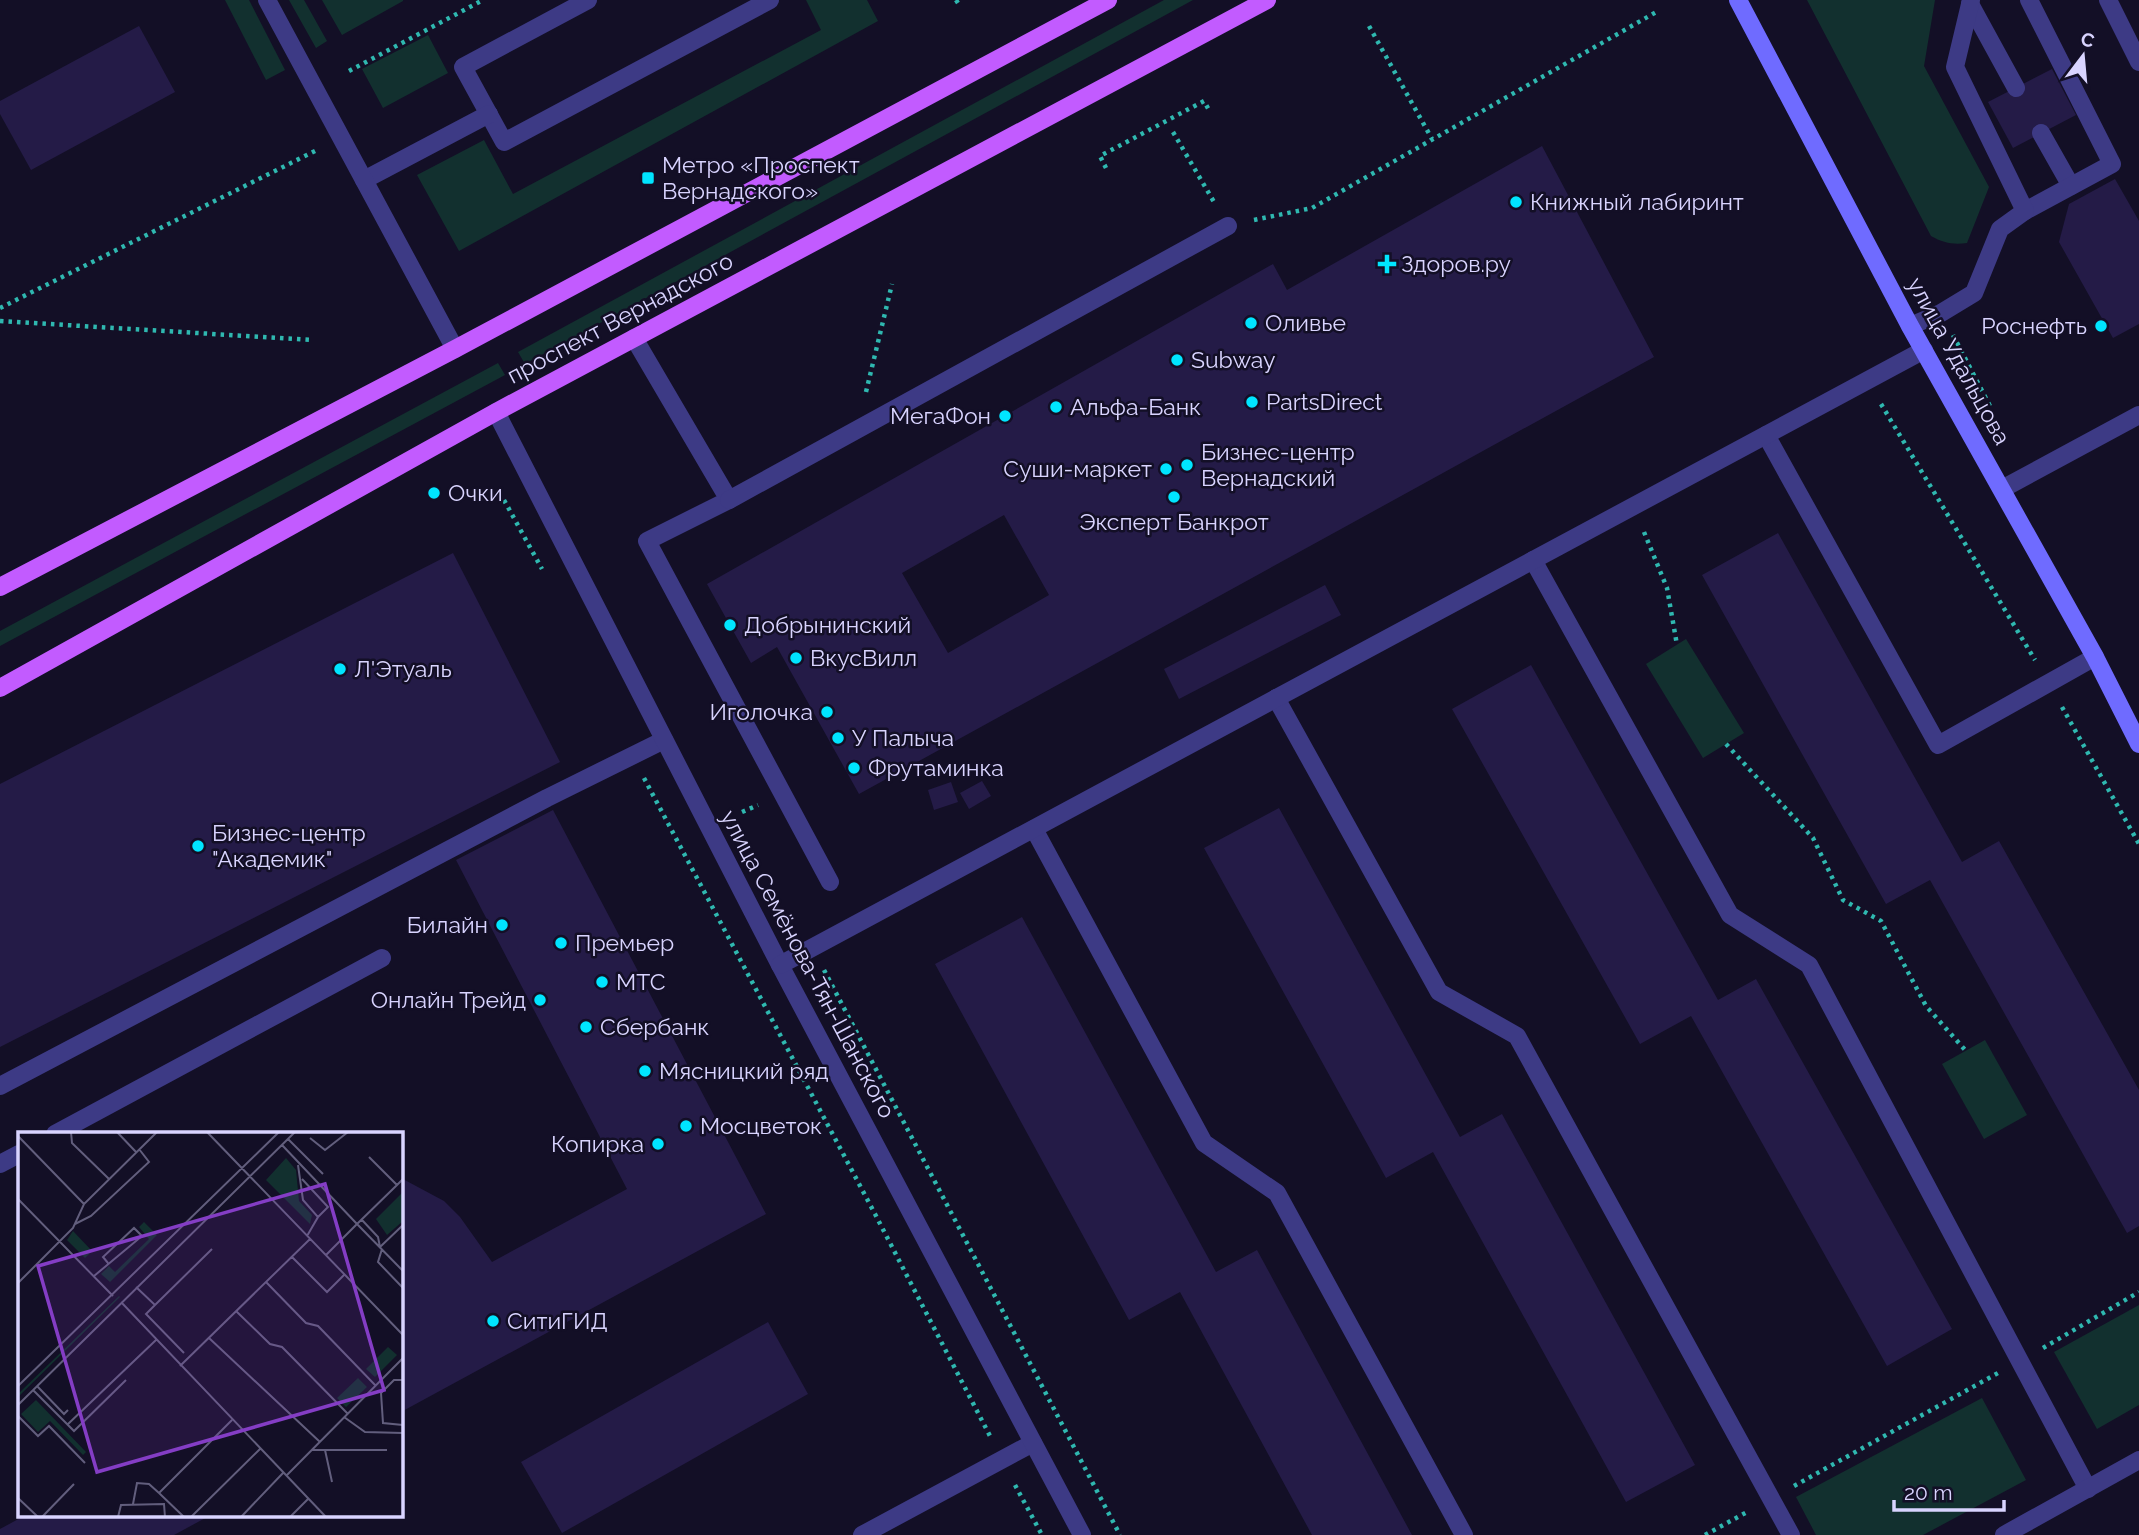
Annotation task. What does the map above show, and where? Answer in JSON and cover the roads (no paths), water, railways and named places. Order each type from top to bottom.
[{"type":"main road","points":[[0,587],[455,349],[1108,0]]},
{"type":"main road","name":"проспект Вернадского","points":[[0,688],[496,412],[1268,0]]},
{"type":"street","points":[[267,0],[455,349]]},
{"type":"street","points":[[588,0],[463,66],[504,142],[770,0]]},
{"type":"street","name":"улица Удальцова","points":[[1738,0],[1910,326],[2095,657],[2139,744]]},
{"type":"street","points":[[1910,326],[1941,313],[1974,293],[2000,229],[2025,211],[2112,164],[2029,0]]},
{"type":"street","points":[[2108,0],[2139,62]]},
{"type":"street","points":[[1970,2],[1955,67],[2025,211]]},
{"type":"street","points":[[1970,2],[2016,88]]},
{"type":"street","points":[[364,180],[489,114]]},
{"type":"street","points":[[2041,133],[2071,186]]},
{"type":"street","points":[[830,882],[648,541],[729,500],[1228,226]]},
{"type":"street","points":[[634,338],[729,500]]},
{"type":"street","points":[[780,965],[1924,350]]},
{"type":"street","name":"улица Семёнова-Тян-Шанского","points":[[496,412],[780,965],[1082,1535]]},
{"type":"street","points":[[2002,489],[2139,415]]},
{"type":"street","points":[[1766,435],[1938,745],[2095,657]]},
{"type":"street","points":[[1533,560],[1730,915],[1809,965],[2088,1489]]},
{"type":"street","points":[[1276,698],[1439,992],[1517,1036],[1791,1535]]},
{"type":"street","points":[[0,1086],[547,798],[664,740]]},
{"type":"street","points":[[1034,829],[1204,1143],[1277,1193],[1464,1535]]},
{"type":"street","points":[[59,1132],[382,958]]},
{"type":"street","points":[[0,1164],[18,1155]]},
{"type":"street","points":[[862,1535],[1033,1443]]},
{"type":"street","points":[[2004,1535],[2139,1460]]},
{"type":"place","name":"Метро «Проспект Вернадского»","points":[[648,178]]},
{"type":"place","name":"Книжный лабиринт","points":[[1516,202]]},
{"type":"place","name":"Здоров.ру","points":[[1387,264]]},
{"type":"place","name":"Оливье","points":[[1251,323]]},
{"type":"place","name":"Роснефть","points":[[2101,326]]},
{"type":"place","name":"Subway","points":[[1177,360]]},
{"type":"place","name":"PartsDirect","points":[[1252,402]]},
{"type":"place","name":"Альфа-Банк","points":[[1056,407]]},
{"type":"place","name":"МегаФон","points":[[1005,416]]},
{"type":"place","name":"Бизнес-центр Вернадский","points":[[1187,465]]},
{"type":"place","name":"Суши-маркет","points":[[1166,469]]},
{"type":"place","name":"Очки","points":[[434,493]]},
{"type":"place","name":"Эксперт Банкрот","points":[[1174,497]]},
{"type":"place","name":"Добрынинский","points":[[730,625]]},
{"type":"place","name":"ВкусВилл","points":[[796,658]]},
{"type":"place","name":"Л'Этуаль","points":[[340,669]]},
{"type":"place","name":"Иголочка","points":[[827,712]]},
{"type":"place","name":"У Палыча","points":[[838,738]]},
{"type":"place","name":"Фрутаминка","points":[[854,768]]},
{"type":"place","name":"Бизнес-центр \"Академик\"","points":[[198,846]]},
{"type":"place","name":"Билайн","points":[[502,925]]},
{"type":"place","name":"Премьер","points":[[561,943]]},
{"type":"place","name":"МТС","points":[[602,982]]},
{"type":"place","name":"Онлайн Трейд","points":[[540,1000]]},
{"type":"place","name":"Сбербанк","points":[[586,1027]]},
{"type":"place","name":"Мясницкий ряд","points":[[645,1071]]},
{"type":"place","name":"Мосцветок","points":[[686,1126]]},
{"type":"place","name":"Копирка","points":[[658,1144]]},
{"type":"place","name":"СитиГИД","points":[[493,1321]]}]
